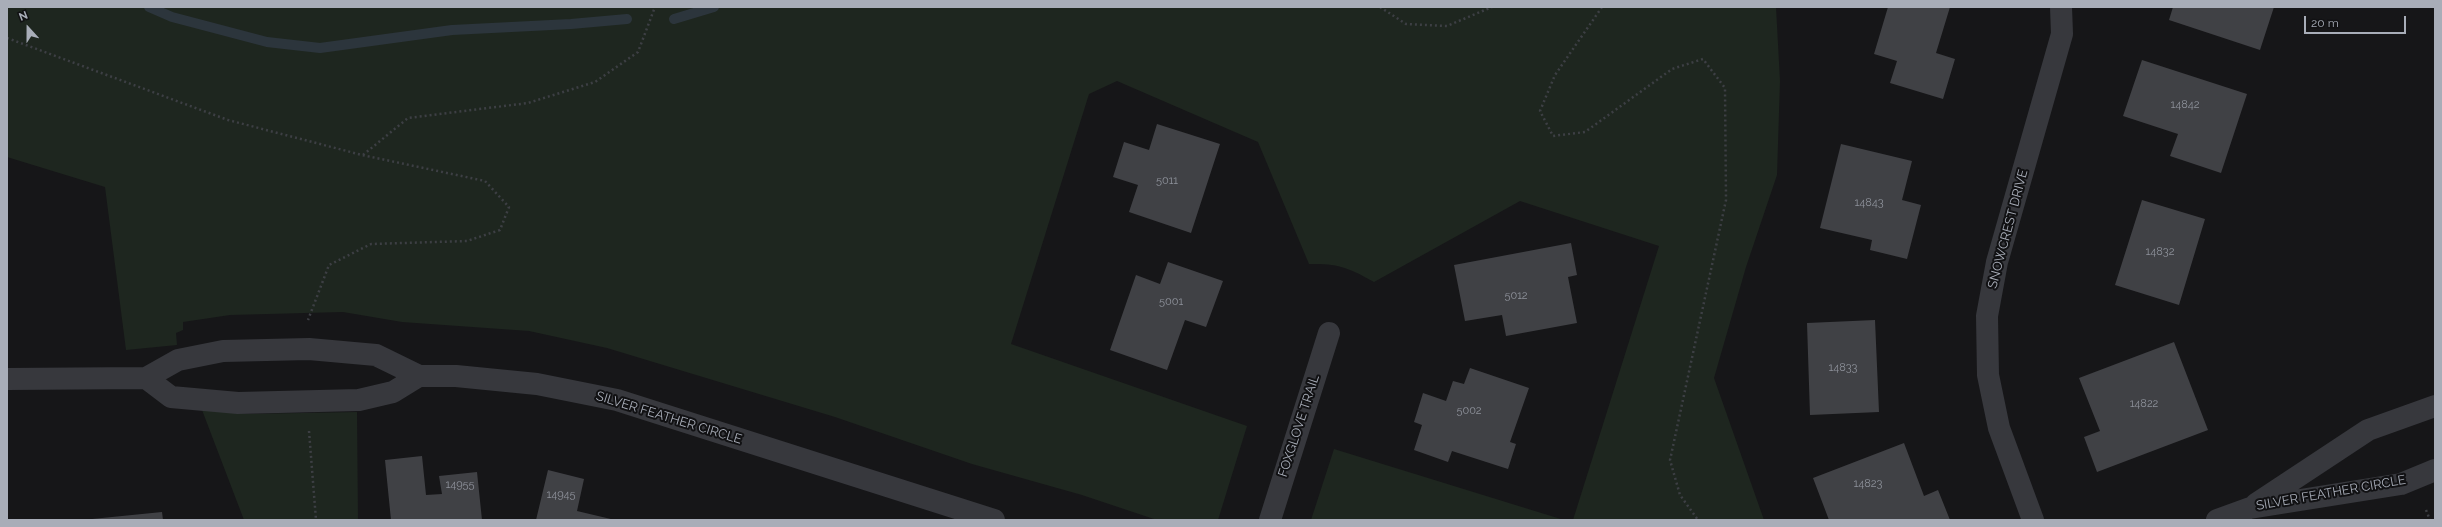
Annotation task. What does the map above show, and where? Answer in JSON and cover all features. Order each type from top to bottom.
[{"type":"street","name":"SNOWCREST DRIVE","points":[[2032,520],[1999,428],[1988,375],[1987,316],[1997,262],[2062,34],[2060,7]]},
{"type":"street","name":"FOXGLOVE TRAIL","points":[[1270,520],[1329,333]]},
{"type":"street","name":"SILVER FEATHER CIRCLE","points":[[7,379],[146,378],[178,360],[223,351],[309,349],[376,356],[419,376],[456,376],[537,384],[616,400],[994,520]]},
{"type":"street","points":[[146,378],[171,396],[238,403],[359,400],[393,392],[419,376]]},
{"type":"street","name":"SILVER FEATHER CIRCLE","points":[[2250,508],[2368,430],[2435,406]]},
{"type":"street","name":"SILVER FEATHER CIRCLE","points":[[2217,520],[2250,508],[2401,484],[2435,470]]},
{"type":"path","points":[[362,155],[408,118],[528,103],[595,82],[638,52],[655,7]]},
{"type":"path","points":[[1380,7],[1406,24],[1447,26],[1492,7]]},
{"type":"path","points":[[1602,7],[1556,75],[1540,111],[1553,136],[1585,132],[1672,68],[1703,59],[1725,88],[1726,200],[1670,460],[1680,495],[1698,520]]},
{"type":"path","points":[[7,38],[228,120],[362,155],[485,180],[509,207],[500,230],[467,241],[371,244],[329,265],[312,304],[307,322]]},
{"type":"path","points":[[309,428],[316,520]]},
{"type":"path","points":[[2426,510],[2430,520]]},
{"type":"shaded area","points":[[7,7],[1776,7],[1780,81],[1777,175],[1746,267],[1714,378],[1764,520],[1573,520],[1659,246],[1520,201],[1374,282],[1343,267],[1328,264],[1309,264],[1258,142],[1117,81],[1089,94],[1011,344],[1247,426],[1218,520],[1157,520],[1082,495],[972,464],[835,417],[607,348],[529,331],[402,322],[343,312],[230,315],[183,322],[183,330],[176,333],[177,345],[126,350],[105,187],[7,157]]},
{"type":"shaded area","points":[[202,410],[246,414],[357,412],[358,520],[244,520]]},
{"type":"shaded area","points":[[1334,449],[1564,520],[1311,520]]},
{"type":"building","points":[[1888,7],[1950,7],[1936,53],[1955,59],[1943,99],[1890,83],[1897,61],[1874,54]]},
{"type":"building","points":[[2173,7],[2274,7],[2260,50],[2169,20]]},
{"type":"building","points":[[2142,60],[2247,94],[2221,173],[2170,156],[2178,134],[2123,116]]},
{"type":"building","points":[[1157,124],[1220,144],[1191,233],[1129,212],[1138,185],[1113,177],[1124,142],[1149,150]]},
{"type":"building","points":[[1841,144],[1912,161],[1902,200],[1921,205],[1907,259],[1870,250],[1872,240],[1820,228]]},
{"type":"building","points":[[2142,200],[2205,219],[2179,305],[2115,285]]},
{"type":"building","points":[[1571,243],[1577,275],[1568,277],[1577,323],[1506,336],[1502,315],[1465,321],[1454,265]]},
{"type":"building","points":[[1168,262],[1223,281],[1206,327],[1185,320],[1167,370],[1110,350],[1136,275],[1160,284]]},
{"type":"building","points":[[1875,320],[1879,412],[1810,415],[1807,323]]},
{"type":"building","points":[[2174,342],[2208,430],[2097,472],[2084,437],[2100,431],[2079,378]]},
{"type":"building","points":[[1470,368],[1529,388],[1510,442],[1516,444],[1508,469],[1452,451],[1448,462],[1414,450],[1422,425],[1414,422],[1423,393],[1446,401],[1453,381],[1464,384]]},
{"type":"building","points":[[1904,443],[1924,496],[1938,490],[1950,520],[1829,520],[1813,478]]},
{"type":"building","points":[[422,456],[426,495],[442,494],[439,476],[477,472],[482,520],[391,520],[385,460]]},
{"type":"building","points":[[548,470],[584,479],[577,511],[615,520],[536,520]]},
{"type":"building","points":[[162,512],[163,520],[92,520],[92,519]]},
{"type":"waterway","points":[[149,7],[172,17],[267,42],[320,48],[452,30],[571,24],[627,19]]},
{"type":"waterway","points":[[674,19],[714,7]]}]
